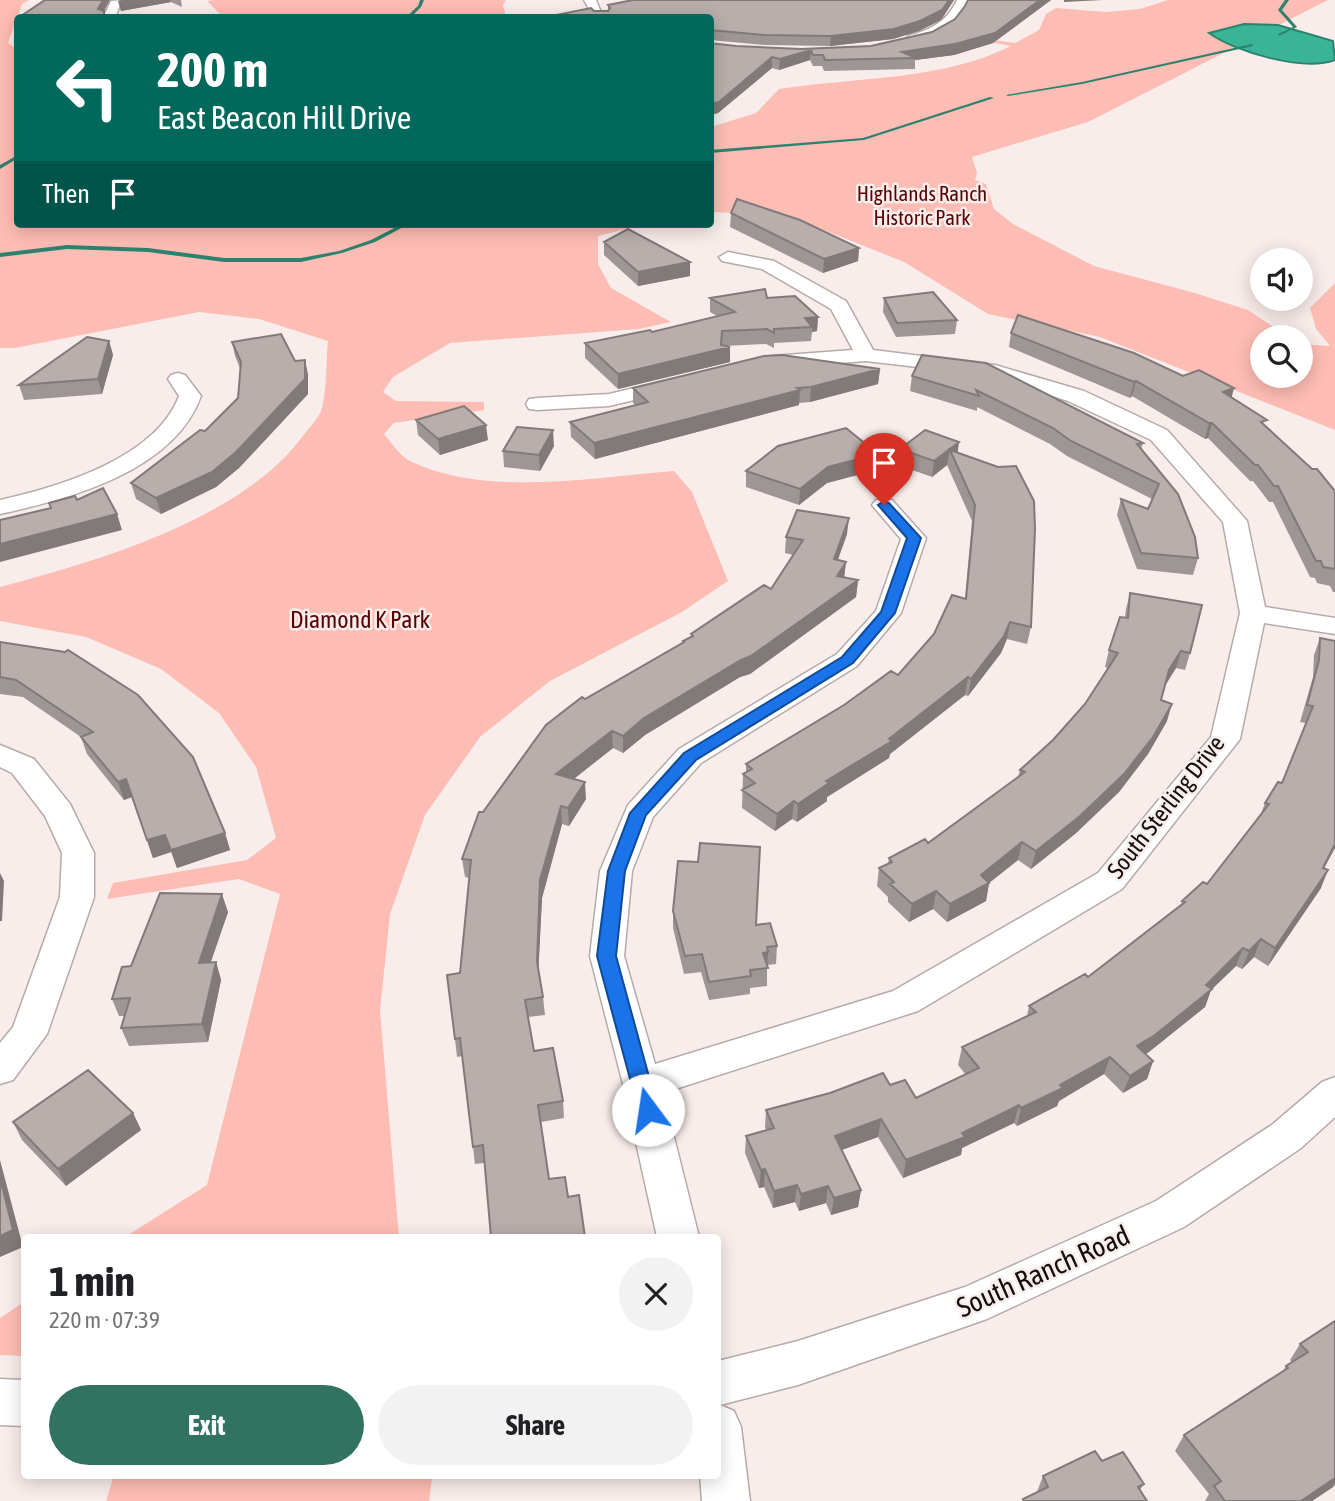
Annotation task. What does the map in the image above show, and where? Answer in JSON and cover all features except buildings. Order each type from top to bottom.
[{"type":"street","points":[[111,14],[115,3],[121,0]]},
{"type":"street","points":[[896,43],[945,26],[955,17],[962,0]]},
{"type":"street","points":[[728,257],[768,265],[839,305],[866,355]]},
{"type":"street","name":"South Sterling Drive","points":[[642,1084],[905,1001],[1110,881],[1225,739],[1253,613],[1235,520],[1159,435],[1076,396],[988,369],[866,355],[750,365]]},
{"type":"street","points":[[537,404],[609,401],[699,378]]},
{"type":"street","points":[[0,507],[97,477],[158,443],[184,415],[190,396],[178,379]]},
{"type":"street","points":[[677,1234],[642,1084],[607,956],[616,871],[639,813],[690,757],[847,660],[888,613],[914,538],[884,505]]},
{"type":"street","points":[[1253,613],[1335,626]]},
{"type":"street","points":[[0,755],[23,766],[59,812],[78,853],[77,897],[29,1034],[0,1069]]},
{"type":"street","name":"South Ranch Road","points":[[721,1382],[798,1363],[972,1305],[1170,1214],[1287,1136],[1335,1093]]},
{"type":"street","points":[[0,1402],[21,1403]]},
{"type":"street","points":[[721,1455],[726,1501]]},
{"type":"green space","name":"Diamond K Park","points":[[0,0],[29,0],[22,4],[18,14],[14,14],[14,26],[8,43],[14,47],[14,228],[629,228],[598,236],[598,264],[611,288],[671,322],[639,329],[450,343],[393,377],[383,392],[396,401],[484,402],[484,410],[394,423],[384,434],[406,459],[440,472],[472,479],[540,482],[674,471],[692,492],[728,581],[682,612],[550,681],[480,737],[425,815],[390,914],[380,1010],[399,1234],[130,1234],[207,1185],[280,894],[239,879],[107,899],[113,883],[247,860],[276,838],[256,767],[219,713],[161,669],[86,637],[0,621],[0,587],[79,565],[164,533],[243,492],[276,466],[321,411],[328,341],[259,319],[199,312],[15,348],[0,348]]},
{"type":"green space","points":[[506,0],[503,5],[505,14],[220,14],[207,1]]},
{"type":"green space","name":"Highlands Ranch Historic Park","points":[[1168,0],[1328,0],[1088,122],[972,157],[977,173],[975,180],[986,184],[994,209],[1013,224],[1094,266],[1248,310],[1270,325],[1250,325],[1250,388],[1313,388],[1313,345],[1330,346],[1316,329],[1311,311],[1313,305],[1335,283],[1335,430],[1100,337],[988,314],[904,262],[786,215],[714,212],[714,126],[756,113],[779,89],[897,76],[956,66],[1011,46],[948,34],[1015,43],[1039,30],[1046,14],[1056,8],[1106,12],[1140,9]]},
{"type":"green space","points":[[21,1304],[21,1356],[0,1355],[0,1318]]},
{"type":"green space","points":[[113,1479],[432,1479],[429,1501],[106,1501]]},
{"type":"shaded area","points":[[1244,24],[1278,25],[1333,41],[1335,60],[1306,64],[1288,62],[1235,47],[1209,33]]},
{"type":"waterway","points":[[411,14],[422,0]]},
{"type":"waterway","points":[[1279,35],[1295,27],[1280,10],[1287,0]]},
{"type":"waterway","points":[[1008,95],[1082,83],[1252,45]]},
{"type":"waterway","points":[[714,152],[864,139],[992,98]]},
{"type":"waterway","points":[[0,167],[14,158]]},
{"type":"waterway","points":[[0,255],[67,247],[148,250],[224,260],[301,260],[340,252],[373,241],[398,228]]},
{"type":"route","points":[[648,1110],[607,956],[616,871],[639,813],[690,757],[847,660],[888,613],[914,538],[884,505]]}]
